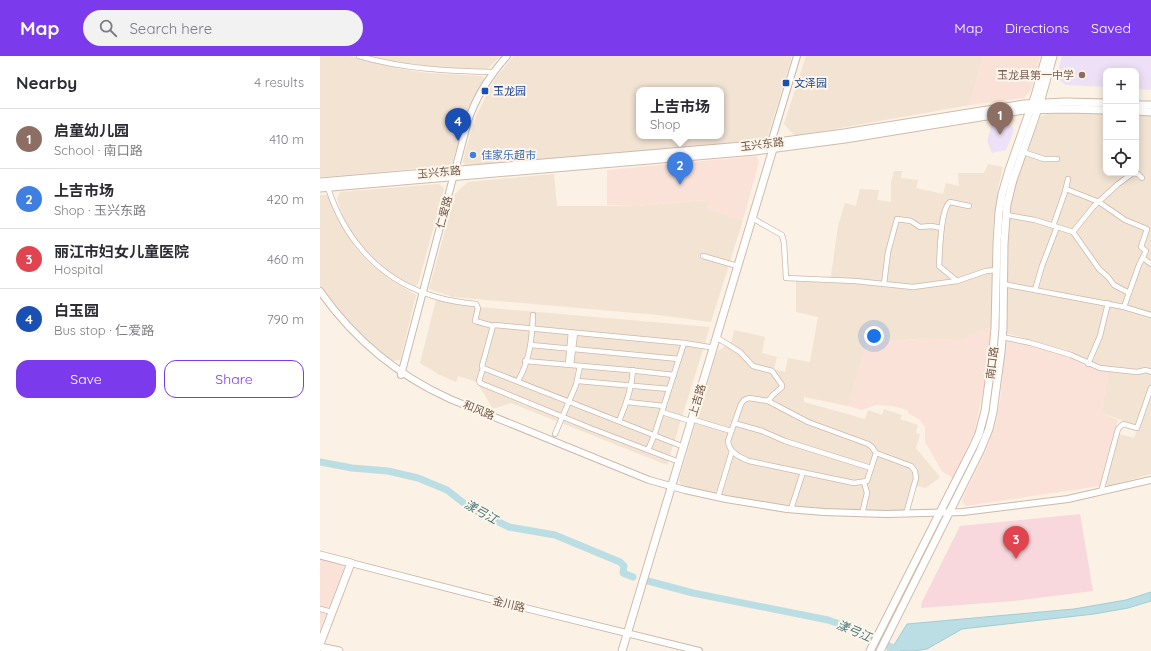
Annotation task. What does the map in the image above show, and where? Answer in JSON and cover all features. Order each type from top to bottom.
[{"type":"main road","name":"南口路","points":[[870,651],[976,440],[984,419],[989,389],[995,328],[997,232],[1002,194],[1009,170],[1036,106],[1046,56]]},
{"type":"main road","name":"南口路","points":[[880,651],[980,451],[989,429],[994,404],[1002,337],[1004,244],[1010,187],[1023,152],[1036,106],[1053,56]]},
{"type":"main road","name":"玉兴东路","points":[[324,188],[454,174],[772,146],[1036,106],[1103,103]]},
{"type":"main road","points":[[1139,104],[1151,105]]},
{"type":"main road","name":"玉兴东路","points":[[1036,106],[1066,109],[1103,110]]},
{"type":"main road","points":[[1139,111],[1151,112]]},
{"type":"main road","name":"上吉路","points":[[622,651],[625,633],[668,487],[716,338],[772,146]]},
{"type":"main road","name":"上吉路","points":[[668,487],[674,460],[689,420],[709,347],[772,146]]},
{"type":"main road","name":"玉兴东路","points":[[320,182],[454,174]]},
{"type":"main road","name":"金川路","points":[[320,555],[351,563]]},
{"type":"main road","points":[[339,651],[320,645],[351,563]]},
{"type":"main road","name":"上吉路","points":[[617,651],[625,633]]},
{"type":"street","points":[[359,56],[385,63],[426,70],[494,72]]},
{"type":"street","name":"仁爱路","points":[[401,374],[454,174],[473,109],[480,94],[494,72],[507,56]]},
{"type":"street","points":[[772,146],[797,56]]},
{"type":"street","points":[[772,146],[801,56]]},
{"type":"street","points":[[1023,152],[1044,159],[1057,159]]},
{"type":"street","points":[[1073,232],[1093,207],[1118,184],[1133,173],[1138,174],[1142,178]]},
{"type":"street","points":[[1035,290],[1066,190],[1068,179]]},
{"type":"street","points":[[324,188],[342,223],[358,246],[370,259],[404,284],[422,292],[448,300],[476,304],[478,308],[475,321],[493,326],[532,328],[684,343],[709,347]]},
{"type":"street","points":[[1066,190],[1099,202],[1125,220],[1147,229],[1141,247],[1146,251],[1139,264],[1124,307]]},
{"type":"street","points":[[957,280],[939,266],[942,228],[945,210],[950,202],[969,206]]},
{"type":"street","points":[[1006,215],[1035,220],[1073,232],[1099,269],[1108,277],[1114,286],[1129,293]]},
{"type":"street","points":[[752,218],[782,235],[784,243],[786,278],[855,281],[913,287],[957,280],[986,271],[996,270]]},
{"type":"street","points":[[884,284],[888,252],[897,220],[911,221],[920,227],[930,226],[942,228]]},
{"type":"street","points":[[703,256],[734,265]]},
{"type":"street","points":[[1143,258],[1151,264]]},
{"type":"street","points":[[1003,284],[1108,303],[1151,315]]},
{"type":"street","name":"和风路","points":[[320,291],[334,310],[355,333],[401,374]]},
{"type":"street","name":"和风路","points":[[320,298],[339,322],[376,358],[423,386],[450,399],[668,487]]},
{"type":"street","points":[[1088,364],[1100,336],[1108,303]]},
{"type":"street","points":[[518,382],[531,345],[533,315]]},
{"type":"street","points":[[493,326],[482,366],[484,368],[479,381],[480,383],[674,460]]},
{"type":"street","points":[[526,361],[532,328]]},
{"type":"street","points":[[570,365],[573,332]]},
{"type":"street","points":[[1002,337],[1031,343],[1070,355],[1100,368],[1136,372],[1146,370],[1151,372]]},
{"type":"street","points":[[716,338],[740,352],[753,366],[768,370],[774,374],[782,387],[768,401]]},
{"type":"street","points":[[648,450],[654,436],[684,343]]},
{"type":"street","points":[[531,345],[679,359]]},
{"type":"street","points":[[526,361],[674,375]]},
{"type":"street","points":[[555,434],[578,381],[580,366]]},
{"type":"street","points":[[484,368],[679,445]]},
{"type":"street","points":[[619,421],[627,402],[633,370]]},
{"type":"street","points":[[578,381],[669,390]]},
{"type":"street","points":[[1101,492],[1118,429],[1123,424],[1137,428],[1151,388]]},
{"type":"street","points":[[876,454],[867,481],[854,483],[749,461],[738,456],[732,451],[728,444],[734,423],[744,400],[749,398],[768,401],[808,422],[868,444],[872,447],[876,454],[911,466],[915,471],[916,478],[906,514]]},
{"type":"street","points":[[627,402],[664,406]]},
{"type":"street","points":[[662,412],[731,432]]},
{"type":"street","points":[[734,423],[871,468]]},
{"type":"street","points":[[718,497],[732,451]]},
{"type":"street","points":[[791,509],[803,472]]},
{"type":"street","points":[[948,515],[1040,503],[1101,492],[1151,480]]},
{"type":"street","points":[[862,514],[867,493],[864,482]]},
{"type":"street","points":[[668,487],[746,503],[791,509],[862,514],[948,515],[1012,511],[1068,503],[1151,484]]},
{"type":"street","points":[[668,487],[725,503],[786,513],[864,518],[939,515]]},
{"type":"street","name":"金川路","points":[[351,563],[699,651]]},
{"type":"street","points":[[320,608],[332,612]]},
{"type":"shaded area","points":[[320,56],[350,56],[394,68],[427,73],[482,76],[486,80],[470,108],[451,165],[320,177]]},
{"type":"shaded area","points":[[369,56],[501,56],[487,69],[426,67],[398,63]]},
{"type":"shaded area","name":"玉龙园","points":[[514,56],[792,56],[767,139],[762,141],[466,166],[463,162],[465,152],[477,114],[496,77]]},
{"type":"shaded area","name":"文泽园","points":[[806,56],[983,56],[970,105],[795,136],[784,124]]},
{"type":"shaded area","points":[[983,56],[1040,56],[1031,90],[1024,98],[970,105]]},
{"type":"shaded area","name":"玉龙县第一中学","points":[[1062,56],[1151,56],[1151,90],[1139,89],[1139,68],[1103,68],[1103,87],[1066,85],[1056,78]]},
{"type":"shaded area","points":[[1049,113],[1103,114],[1103,176],[1139,176],[1139,116],[1151,116],[1151,386],[1136,425],[1101,413],[1109,368],[1095,366],[1066,350],[1006,333],[1007,228],[1009,209],[1016,183],[1040,117]]},
{"type":"shaded area","points":[[1006,119],[1014,130],[1006,150],[992,153],[987,141],[991,128],[990,121]]},
{"type":"shaded area","points":[[756,156],[759,162],[743,220],[706,209],[709,200],[636,206],[607,205],[607,170]]},
{"type":"shaded area","points":[[988,164],[1003,167],[998,188],[993,228],[991,328],[983,329],[960,341],[926,338],[895,341],[868,340],[848,406],[804,397],[804,402],[865,419],[868,410],[882,415],[884,409],[902,415],[900,419],[918,425],[916,433],[920,434],[916,448],[940,477],[926,488],[916,486],[909,511],[838,510],[799,506],[752,500],[681,485],[679,480],[717,352],[732,341],[734,330],[765,337],[762,353],[777,357],[774,369],[785,372],[788,358],[810,362],[818,317],[796,312],[796,281],[830,283],[838,226],[845,203],[856,206],[860,189],[879,190],[877,200],[891,202],[891,182],[894,171],[902,171],[901,178],[918,180],[916,188],[943,194],[946,183],[959,186],[958,173],[984,173]]},
{"type":"shaded area","points":[[554,174],[557,206],[636,206],[709,200],[707,209],[743,220],[711,322],[658,315],[453,297],[429,289],[455,194],[468,182]]},
{"type":"shaded area","points":[[439,184],[444,189],[418,284],[415,286],[386,269],[367,252],[351,231],[343,216],[337,199],[340,192]]},
{"type":"shaded area","points":[[320,195],[327,195],[346,234],[356,249],[368,262],[389,279],[416,295],[400,360],[390,361],[380,353],[353,327],[320,286]]},
{"type":"shaded area","points":[[436,300],[477,307],[478,319],[479,307],[710,327],[667,465],[511,403],[493,409],[477,382],[458,376],[456,382],[440,375],[420,363]]},
{"type":"shaded area","points":[[991,328],[985,381],[975,430],[953,478],[942,471],[925,442],[925,427],[919,419],[909,414],[907,410],[893,406],[876,405],[862,410],[848,406],[868,340],[895,341],[926,338],[960,340],[983,329]]},
{"type":"shaded area","points":[[1006,339],[1032,344],[1074,359],[1084,365],[1109,372],[1101,413],[1118,420],[1100,486],[966,506],[962,502],[986,451],[995,426],[1000,401]]},
{"type":"shaded area","points":[[1151,395],[1151,474],[1108,486],[1106,483],[1119,434],[1134,438]]},
{"type":"shaded area","points":[[1080,514],[1093,591],[1014,601],[921,608],[922,602],[960,526]]},
{"type":"shaded area","points":[[320,558],[345,566],[320,630]]},
{"type":"water","points":[[1151,592],[1151,601],[1128,608],[1094,614],[962,629],[927,649],[913,651],[887,650],[891,644],[894,645],[907,624],[1074,609],[1126,600]]},
{"type":"waterway","name":"漾弓江","points":[[320,462],[352,468],[388,471],[418,478],[447,490],[470,508],[509,527],[555,535],[620,562],[624,566],[623,573],[633,577]]},
{"type":"waterway","name":"漾弓江","points":[[648,581],[693,593],[828,620],[854,629],[897,650]]},
{"type":"place","name":"玉龙县第一中学","points":[[1082,75]]},
{"type":"place","name":"文泽园","points":[[786,83]]},
{"type":"place","name":"玉龙园","points":[[485,91]]},
{"type":"place","name":"启童幼儿园","points":[[1000,135]]},
{"type":"place","name":"白玉园","points":[[458,141]]},
{"type":"place","name":"佳家乐超市","points":[[473,155]]},
{"type":"place","name":"上吉市场","points":[[680,185]]},
{"type":"place","name":"丽江市妇女儿童医院","points":[[1016,559]]}]
